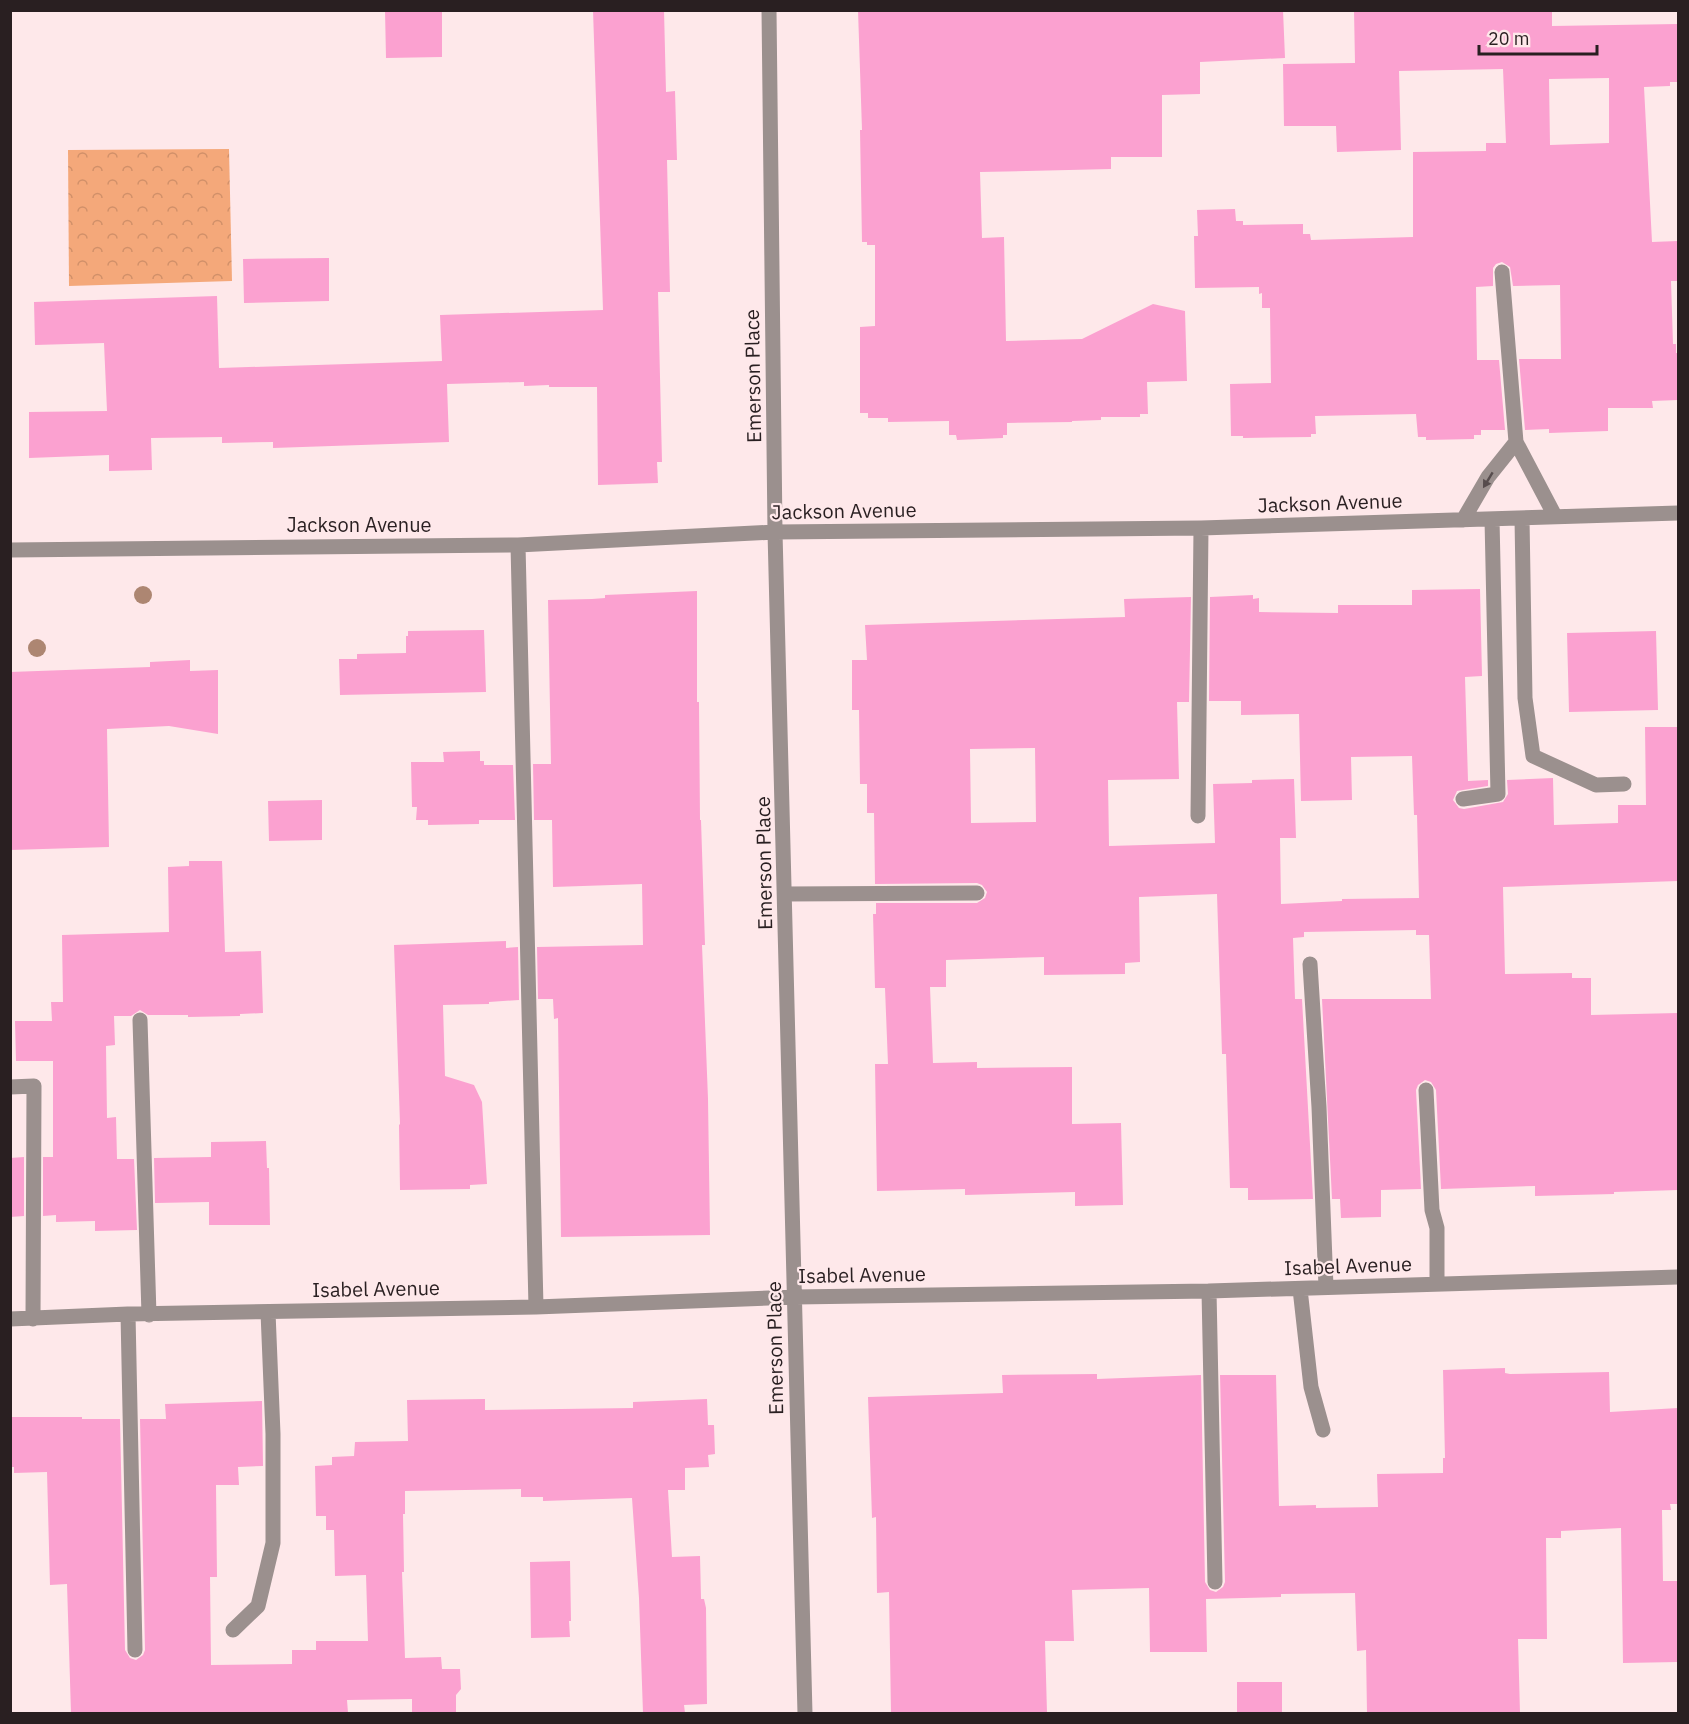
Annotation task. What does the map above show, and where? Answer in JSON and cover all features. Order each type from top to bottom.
[{"type":"street","name":"Emerson Place","points":[[768,10],[775,532],[786,894],[805,1713]]},
{"type":"street","points":[[1502,272],[1516,442],[1556,516]]},
{"type":"street","points":[[1463,520],[1488,477],[1516,442]]},
{"type":"street","name":"Jackson Avenue","points":[[10,550],[518,545],[775,532],[1201,528],[1678,513]]},
{"type":"street","points":[[1522,518],[1525,698],[1533,756],[1596,785],[1624,784]]},
{"type":"street","points":[[1463,799],[1498,794],[1492,519]]},
{"type":"street","points":[[1198,816],[1201,528]]},
{"type":"street","points":[[518,545],[536,1307]]},
{"type":"street","points":[[786,894],[977,893]]},
{"type":"street","points":[[1310,964],[1319,1107],[1326,1287]]},
{"type":"street","points":[[140,1020],[148,1315]]},
{"type":"street","points":[[10,1086],[34,1086],[33,1319]]},
{"type":"street","points":[[1426,1090],[1432,1210],[1437,1228],[1437,1284]]},
{"type":"street","name":"Isabel Avenue","points":[[10,1319],[128,1314],[536,1307],[795,1297],[1300,1289],[1678,1277]]},
{"type":"street","points":[[1300,1289],[1311,1388],[1323,1430]]},
{"type":"street","points":[[1209,1291],[1215,1582]]},
{"type":"street","points":[[233,1630],[258,1606],[273,1543],[273,1434],[268,1312]]},
{"type":"street","points":[[128,1314],[135,1650]]},
{"type":"green space","points":[[229,149],[232,281],[69,286],[68,150]]},
{"type":"building","points":[[385,10],[442,10],[442,57],[386,58]]},
{"type":"building","points":[[593,10],[664,10],[666,92],[675,91],[677,160],[667,160],[670,292],[658,292],[662,462],[657,462],[658,483],[598,485],[597,387],[524,386],[524,382],[447,384],[449,442],[273,448],[273,442],[222,443],[222,437],[151,438],[152,470],[109,471],[109,455],[29,458],[29,412],[107,411],[104,343],[35,345],[34,302],[217,296],[219,368],[442,361],[440,315],[603,310]]},
{"type":"building","points":[[858,10],[1283,10],[1285,58],[1200,62],[1200,94],[1162,95],[1162,157],[1111,157],[1111,169],[980,172],[982,238],[1004,237],[1006,341],[1082,339],[1153,304],[1185,311],[1187,381],[1147,382],[1148,414],[1140,414],[1140,417],[1101,417],[1101,420],[1072,422],[1007,423],[1007,435],[1003,435],[1003,438],[957,440],[956,435],[949,435],[949,421],[888,422],[888,418],[868,418],[868,413],[860,413],[860,327],[875,326],[875,245],[862,242],[860,130],[862,130]]},
{"type":"building","points":[[1354,10],[1552,10],[1552,26],[1678,24],[1678,82],[1670,82],[1670,86],[1644,87],[1652,242],[1678,241],[1678,281],[1671,281],[1673,344],[1676,344],[1676,353],[1678,353],[1678,400],[1652,401],[1653,408],[1608,408],[1608,431],[1549,433],[1549,429],[1525,430],[1519,359],[1561,359],[1560,285],[1513,286],[1510,267],[1502,262],[1493,268],[1493,286],[1476,287],[1477,360],[1499,360],[1505,430],[1481,430],[1481,435],[1474,435],[1474,439],[1426,440],[1426,437],[1418,437],[1416,414],[1315,416],[1316,434],[1311,434],[1311,437],[1243,438],[1243,436],[1231,436],[1230,384],[1271,383],[1270,308],[1262,308],[1262,293],[1259,294],[1259,287],[1195,288],[1194,236],[1198,236],[1197,210],[1235,209],[1236,221],[1243,221],[1243,225],[1303,224],[1303,234],[1310,234],[1311,240],[1413,237],[1413,152],[1486,151],[1486,143],[1506,143],[1503,69],[1399,71],[1401,150],[1337,152],[1336,126],[1284,126],[1283,64],[1355,63]],"holes":[[[1609,78],[1609,143],[1550,145],[1549,79]]]},
{"type":"building","points":[[329,258],[329,301],[244,303],[243,259]]},
{"type":"building","points":[[1480,589],[1482,676],[1465,677],[1468,781],[1488,780],[1488,786],[1457,791],[1453,800],[1459,808],[1503,802],[1508,794],[1507,780],[1553,778],[1554,825],[1618,823],[1618,805],[1646,805],[1645,727],[1678,727],[1678,881],[1503,887],[1505,974],[1572,973],[1572,978],[1591,978],[1591,1015],[1678,1013],[1678,1190],[1535,1196],[1535,1186],[1441,1189],[1436,1090],[1431,1082],[1425,1080],[1418,1085],[1416,1090],[1421,1189],[1381,1190],[1381,1217],[1341,1218],[1340,1199],[1332,1199],[1322,999],[1431,999],[1429,935],[1416,935],[1416,930],[1304,932],[1304,937],[1293,938],[1295,999],[1302,999],[1313,1199],[1248,1200],[1248,1188],[1230,1188],[1226,1054],[1222,1054],[1217,894],[1139,897],[1140,962],[1125,963],[1125,974],[1044,975],[1044,957],[946,960],[946,987],[930,987],[933,1063],[977,1062],[977,1068],[1072,1067],[1072,1124],[1121,1123],[1123,1205],[1075,1206],[1075,1192],[965,1195],[965,1189],[877,1191],[875,1064],[888,1064],[885,988],[875,988],[873,914],[876,914],[876,903],[977,903],[985,898],[987,892],[982,885],[977,883],[875,884],[874,813],[867,813],[867,784],[860,784],[859,710],[852,710],[852,660],[867,660],[865,625],[1125,617],[1124,599],[1191,597],[1189,702],[1177,702],[1179,779],[1108,780],[1109,846],[1215,843],[1213,784],[1294,779],[1296,838],[1280,838],[1281,904],[1342,901],[1342,899],[1419,898],[1417,815],[1414,815],[1412,756],[1351,757],[1352,800],[1301,801],[1299,714],[1241,715],[1241,701],[1209,701],[1210,597],[1253,595],[1253,599],[1259,598],[1259,612],[1338,613],[1338,605],[1412,605],[1412,590]],"holes":[[[1035,748],[1036,822],[971,823],[970,749]]]},
{"type":"building","points":[[697,591],[697,702],[699,702],[700,820],[705,945],[702,945],[710,1235],[561,1237],[558,1018],[554,1019],[553,999],[538,999],[537,947],[643,945],[642,884],[553,887],[552,820],[534,820],[533,764],[551,764],[548,600]]},
{"type":"building","points":[[484,630],[486,692],[340,695],[339,659],[357,659],[357,654],[406,653],[408,631]]},
{"type":"building","points":[[1656,631],[1658,710],[1569,712],[1567,633]]},
{"type":"building","points":[[190,660],[190,671],[218,670],[218,734],[169,726],[107,729],[109,847],[10,850],[10,672],[150,667],[150,662]]},
{"type":"building","points":[[480,751],[480,761],[484,761],[484,765],[513,765],[515,820],[479,820],[479,824],[428,825],[428,820],[416,820],[417,807],[412,807],[411,762],[444,762],[443,752]]},
{"type":"building","points":[[322,800],[322,840],[269,841],[268,801]]},
{"type":"building","points":[[189,861],[222,861],[225,952],[261,951],[263,1013],[188,1017],[188,1015],[148,1015],[140,1010],[131,1016],[114,1016],[115,1045],[106,1046],[107,1118],[116,1117],[117,1159],[134,1159],[137,1230],[95,1231],[95,1221],[56,1222],[56,1215],[43,1216],[43,1157],[53,1157],[53,1061],[16,1061],[15,1021],[52,1021],[51,1002],[63,1002],[62,935],[169,932],[168,867],[189,866]]},
{"type":"building","points":[[506,941],[506,948],[518,947],[519,1000],[489,1002],[489,1004],[443,1005],[445,1076],[474,1085],[482,1102],[487,1184],[470,1185],[470,1189],[400,1190],[394,945]]},
{"type":"building","points":[[266,1141],[270,1225],[209,1225],[209,1202],[155,1203],[154,1158],[211,1157],[211,1142]]},
{"type":"building","points":[[24,1157],[24,1216],[10,1217],[10,1158]]},
{"type":"building","points":[[1505,1368],[1505,1373],[1510,1374],[1609,1372],[1610,1412],[1678,1408],[1678,1504],[1670,1504],[1671,1510],[1662,1510],[1663,1581],[1678,1581],[1678,1662],[1623,1663],[1621,1528],[1561,1531],[1561,1538],[1546,1538],[1547,1639],[1518,1639],[1520,1713],[1367,1713],[1366,1650],[1357,1651],[1355,1593],[1281,1594],[1281,1597],[1206,1599],[1207,1652],[1150,1652],[1149,1588],[1072,1590],[1074,1641],[1045,1641],[1047,1713],[891,1713],[889,1592],[877,1593],[876,1517],[872,1518],[868,1397],[1003,1393],[1002,1375],[1097,1374],[1097,1379],[1201,1375],[1205,1582],[1210,1590],[1216,1592],[1223,1587],[1225,1582],[1220,1375],[1276,1375],[1279,1506],[1378,1507],[1377,1474],[1443,1473],[1443,1458],[1445,1458],[1443,1370]]},
{"type":"building","points":[[485,1399],[485,1410],[633,1408],[633,1402],[707,1399],[708,1425],[714,1425],[715,1454],[708,1455],[709,1467],[685,1468],[685,1490],[668,1490],[672,1557],[700,1556],[701,1599],[704,1599],[706,1608],[707,1704],[684,1705],[685,1713],[643,1713],[639,1598],[632,1498],[543,1501],[543,1497],[521,1497],[521,1489],[405,1491],[404,1572],[402,1572],[405,1658],[441,1657],[442,1669],[460,1669],[461,1689],[456,1695],[456,1713],[412,1713],[412,1699],[347,1700],[348,1713],[71,1713],[67,1584],[50,1585],[47,1472],[14,1473],[14,1467],[10,1467],[10,1417],[120,1419],[125,1650],[130,1658],[136,1660],[143,1655],[145,1650],[140,1419],[166,1419],[165,1404],[262,1401],[263,1466],[238,1467],[239,1485],[216,1485],[217,1577],[210,1577],[211,1665],[292,1664],[292,1650],[316,1650],[316,1641],[368,1641],[366,1575],[335,1576],[334,1530],[326,1530],[326,1516],[316,1516],[315,1466],[332,1465],[332,1457],[354,1456],[355,1442],[408,1441],[407,1400]]},
{"type":"building","points":[[570,1561],[570,1637],[531,1638],[530,1562]]},
{"type":"building","points":[[1237,1682],[1282,1682],[1282,1713],[1237,1713]]}]
